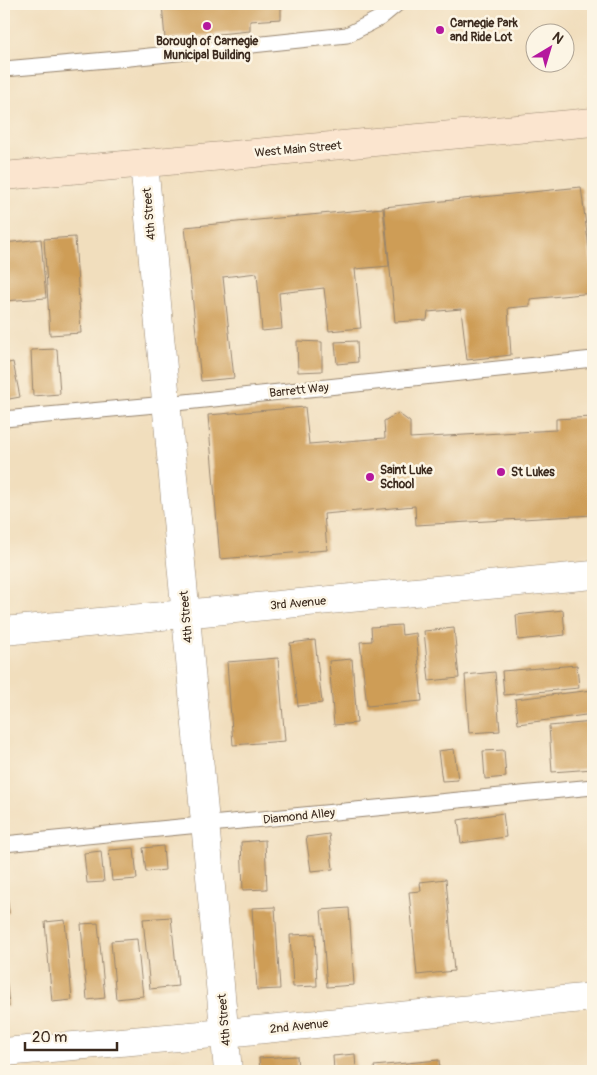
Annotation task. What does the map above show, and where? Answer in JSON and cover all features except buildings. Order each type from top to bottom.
[{"type":"main road","name":"West Main Street","points":[[4,176],[593,122]]},
{"type":"street","name":"4th Street","points":[[144,163],[228,1071]]},
{"type":"street","name":"3rd Avenue","points":[[4,631],[593,575]]},
{"type":"street","name":"2nd Avenue","points":[[4,1052],[225,1033],[593,997]]},
{"type":"lane","points":[[4,69],[347,35],[380,18],[398,4]]},
{"type":"lane","name":"Barrett Way","points":[[4,419],[593,359]]},
{"type":"lane","name":"Diamond Alley","points":[[4,844],[593,786]]},
{"type":"place","name":"Borough of Carnegie Municipal Building","points":[[207,26]]},
{"type":"place","name":"Carnegie Park and Ride Lot","points":[[440,30]]},
{"type":"place","name":"St Lukes","points":[[501,472]]},
{"type":"place","name":"Saint Luke School","points":[[370,477]]}]
